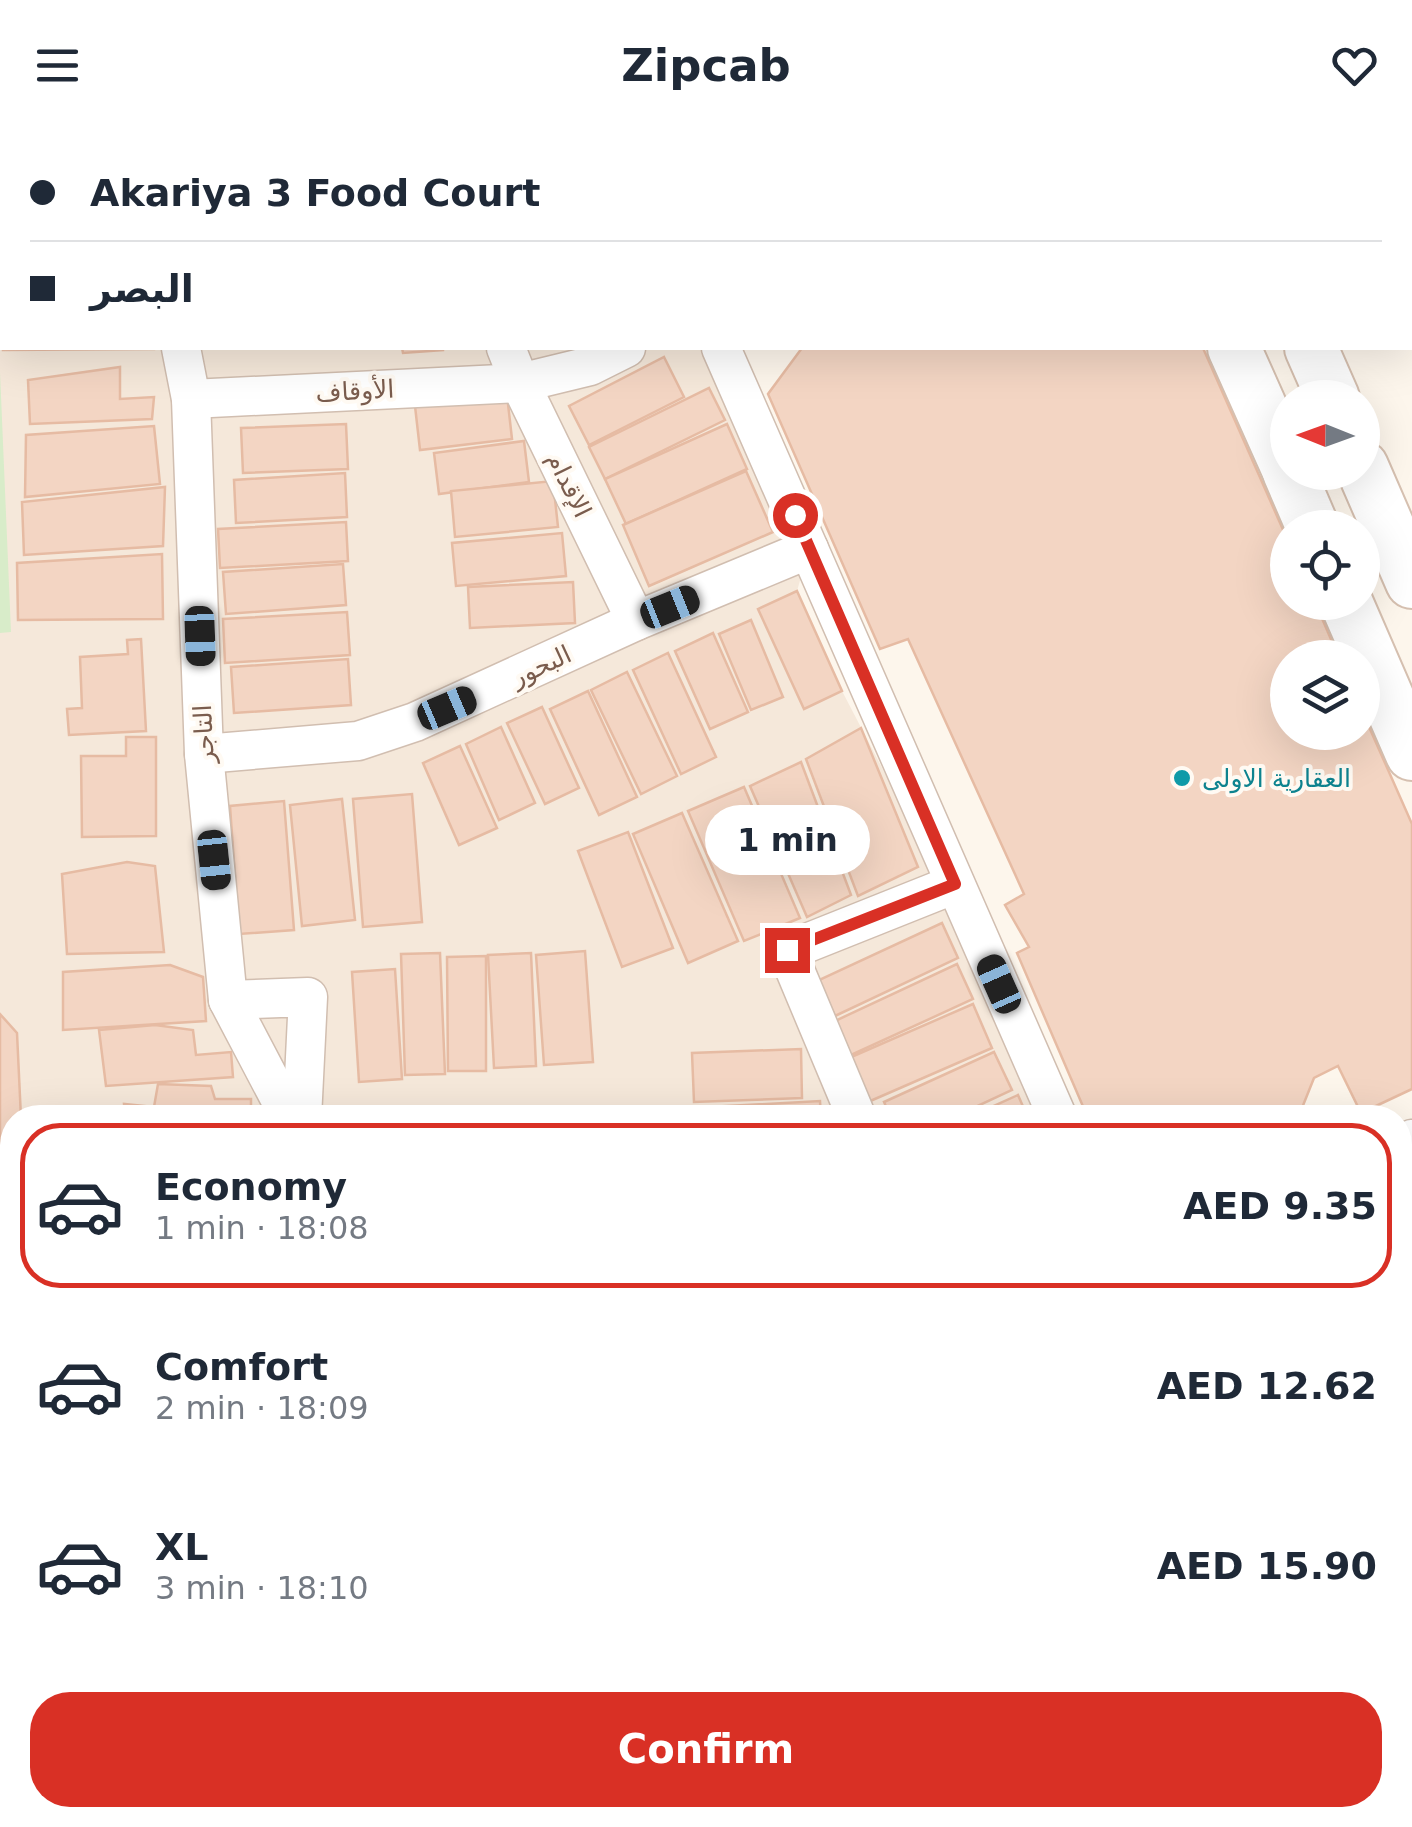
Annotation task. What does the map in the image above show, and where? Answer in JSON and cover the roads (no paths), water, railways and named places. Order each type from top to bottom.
[{"type":"street","name":"التاجر","points":[[181,350],[191,399],[204,754],[228,1000],[283,1105]]},
{"type":"street","name":"الإقدام","points":[[507,350],[636,621]]},
{"type":"street","name":"الأوقاف","points":[[191,399],[520,384],[590,366],[622,350]]},
{"type":"street","points":[[722,350],[1052,1105]]},
{"type":"street","points":[[1235,350],[1270,430]]},
{"type":"street","points":[[1312,350],[1324,380]]},
{"type":"street","points":[[1372,490],[1412,582]]},
{"type":"street","name":"البحور","points":[[204,754],[358,741],[415,722],[636,621],[810,549]]},
{"type":"street","points":[[1354,620],[1412,754]]},
{"type":"street","points":[[852,1105],[787,950],[955,884]]},
{"type":"street","points":[[228,1000],[308,997],[303,1105]]},
{"type":"place","name":"العقارية الاولى","points":[[1182,778]]}]
